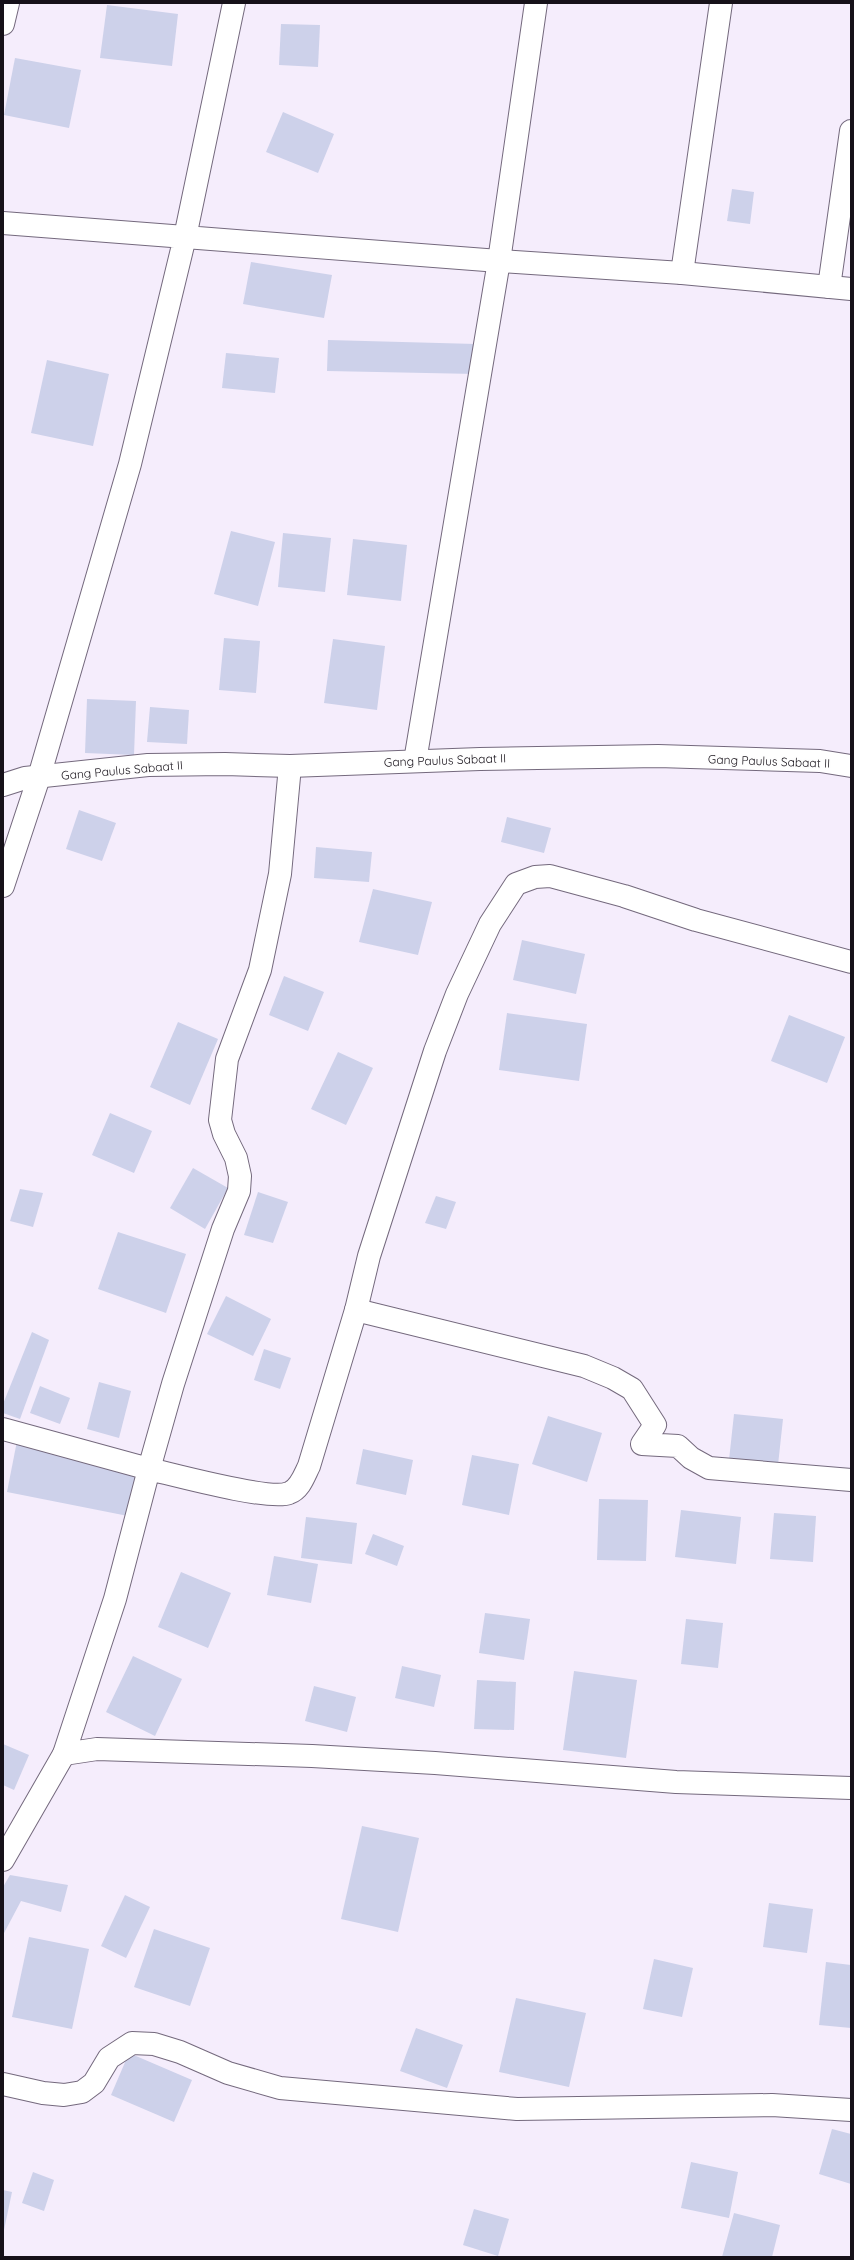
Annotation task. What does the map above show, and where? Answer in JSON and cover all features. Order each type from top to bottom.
[{"type":"street","points":[[3,24],[8,3]]},
{"type":"street","points":[[3,886],[40,777],[130,464],[185,237],[234,3]]},
{"type":"street","points":[[415,761],[499,262],[536,3]]},
{"type":"street","points":[[682,273],[721,3]]},
{"type":"street","points":[[829,287],[851,131]]},
{"type":"street","points":[[3,223],[499,262],[682,273],[851,289]]},
{"type":"street","name":"Gang Paulus Sabaat II","points":[[3,785],[25,778],[148,765],[225,764],[290,766],[415,761],[658,756],[820,761],[851,766]]},
{"type":"street","points":[[3,1860],[64,1754],[115,1599],[173,1384],[220,1236],[238,1191],[240,1176],[236,1158],[224,1134],[220,1120],[227,1059],[260,970],[280,874],[290,766]]},
{"type":"street","points":[[3,1429],[149,1469],[268,1495],[289,1493],[301,1484],[309,1466],[356,1310],[369,1256],[435,1051],[457,994],[490,924],[516,884],[535,877],[550,876],[624,896],[696,920],[851,962]]},
{"type":"street","points":[[356,1310],[528,1351],[584,1366],[613,1378],[632,1389],[655,1425],[642,1444],[678,1446],[690,1458],[710,1468],[851,1480]]},
{"type":"street","points":[[64,1754],[97,1749],[312,1756],[435,1763],[676,1782],[851,1788]]},
{"type":"street","points":[[3,2084],[43,2093],[64,2095],[82,2092],[94,2084],[109,2058],[132,2043],[154,2044],[180,2052],[228,2073],[280,2088],[517,2109],[772,2105],[851,2110]]},
{"type":"building","points":[[107,5],[178,14],[172,66],[100,58]]},
{"type":"building","points":[[281,24],[320,25],[318,67],[279,65]]},
{"type":"building","points":[[15,58],[81,70],[69,128],[4,115]]},
{"type":"building","points":[[283,112],[334,134],[318,173],[266,152]]},
{"type":"building","points":[[732,189],[754,192],[750,224],[727,221]]},
{"type":"building","points":[[251,262],[332,275],[324,318],[243,304]]},
{"type":"building","points":[[328,340],[476,344],[476,374],[327,371]]},
{"type":"building","points":[[226,353],[279,358],[275,393],[222,388]]},
{"type":"building","points":[[47,360],[109,374],[93,446],[31,433]]},
{"type":"building","points":[[231,531],[275,542],[258,606],[214,594]]},
{"type":"building","points":[[283,533],[331,538],[325,592],[278,587]]},
{"type":"building","points":[[353,539],[407,545],[401,601],[347,595]]},
{"type":"building","points":[[224,638],[260,641],[256,693],[219,690]]},
{"type":"building","points":[[333,639],[385,646],[377,710],[324,703]]},
{"type":"building","points":[[87,699],[136,701],[134,755],[85,753]]},
{"type":"building","points":[[150,707],[189,710],[187,744],[147,742]]},
{"type":"building","points":[[79,810],[116,823],[102,861],[66,849]]},
{"type":"building","points":[[507,817],[551,828],[544,853],[501,842]]},
{"type":"building","points":[[316,847],[372,852],[369,882],[314,878]]},
{"type":"building","points":[[373,889],[432,902],[418,955],[359,942]]},
{"type":"building","points":[[522,940],[585,954],[576,994],[513,980]]},
{"type":"building","points":[[284,976],[324,992],[308,1031],[269,1015]]},
{"type":"building","points":[[507,1013],[587,1024],[579,1081],[499,1070]]},
{"type":"building","points":[[789,1015],[845,1037],[827,1083],[771,1061]]},
{"type":"building","points":[[178,1022],[218,1039],[190,1105],[150,1087]]},
{"type":"building","points":[[338,1052],[373,1068],[346,1125],[311,1109]]},
{"type":"building","points":[[110,1113],[152,1131],[134,1173],[92,1155]]},
{"type":"building","points":[[193,1168],[228,1188],[205,1229],[170,1208]]},
{"type":"building","points":[[20,1189],[43,1193],[33,1227],[10,1221]]},
{"type":"building","points":[[258,1192],[288,1202],[273,1243],[244,1235]]},
{"type":"building","points":[[436,1196],[456,1202],[446,1229],[425,1223]]},
{"type":"building","points":[[118,1232],[186,1254],[166,1313],[98,1289]]},
{"type":"building","points":[[226,1296],[271,1319],[253,1356],[207,1334]]},
{"type":"building","points":[[32,1332],[49,1340],[20,1419],[3,1413],[3,1404]]},
{"type":"building","points":[[264,1349],[291,1358],[280,1389],[254,1380]]},
{"type":"building","points":[[99,1382],[131,1391],[119,1438],[87,1429]]},
{"type":"building","points":[[40,1386],[70,1398],[60,1424],[30,1413]]},
{"type":"building","points":[[734,1414],[783,1419],[778,1465],[729,1460]]},
{"type":"building","points":[[548,1416],[602,1433],[587,1482],[532,1464]]},
{"type":"building","points":[[17,1441],[142,1470],[133,1517],[7,1492]]},
{"type":"building","points":[[363,1449],[413,1460],[406,1495],[356,1484]]},
{"type":"building","points":[[472,1455],[519,1464],[509,1515],[462,1505]]},
{"type":"building","points":[[599,1499],[648,1500],[646,1561],[597,1560]]},
{"type":"building","points":[[681,1510],[741,1517],[736,1564],[675,1557]]},
{"type":"building","points":[[774,1513],[816,1516],[813,1562],[770,1559]]},
{"type":"building","points":[[306,1517],[357,1523],[352,1564],[301,1558]]},
{"type":"building","points":[[373,1534],[404,1546],[397,1566],[365,1554]]},
{"type":"building","points":[[274,1556],[318,1564],[311,1603],[267,1595]]},
{"type":"building","points":[[181,1572],[231,1593],[208,1648],[158,1627]]},
{"type":"building","points":[[485,1613],[530,1619],[524,1660],[479,1653]]},
{"type":"building","points":[[686,1619],[723,1623],[718,1668],[681,1664]]},
{"type":"building","points":[[133,1656],[182,1679],[155,1736],[106,1712]]},
{"type":"building","points":[[402,1666],[441,1675],[434,1707],[395,1698]]},
{"type":"building","points":[[574,1671],[637,1680],[626,1758],[563,1750]]},
{"type":"building","points":[[477,1680],[516,1682],[514,1730],[474,1729]]},
{"type":"building","points":[[314,1686],[356,1697],[347,1732],[305,1721]]},
{"type":"building","points":[[3,1744],[29,1755],[14,1790],[3,1785]]},
{"type":"building","points":[[362,1826],[419,1838],[398,1932],[341,1919]]},
{"type":"building","points":[[10,1875],[68,1885],[61,1912],[21,1901],[3,1935],[3,1887]]},
{"type":"building","points":[[125,1895],[150,1907],[126,1958],[101,1946]]},
{"type":"building","points":[[769,1903],[813,1909],[807,1953],[763,1947]]},
{"type":"building","points":[[154,1929],[210,1948],[190,2006],[134,1987]]},
{"type":"building","points":[[29,1937],[89,1949],[72,2029],[12,2017]]},
{"type":"building","points":[[654,1959],[693,1968],[682,2017],[643,2009]]},
{"type":"building","points":[[826,1962],[851,1965],[851,2028],[819,2025]]},
{"type":"building","points":[[516,1998],[586,2013],[569,2087],[499,2072]]},
{"type":"building","points":[[416,2028],[463,2045],[447,2088],[400,2071]]},
{"type":"building","points":[[129,2053],[192,2080],[174,2122],[111,2095]]},
{"type":"building","points":[[832,2129],[851,2134],[851,2184],[819,2174]]},
{"type":"building","points":[[691,2162],[738,2172],[729,2218],[681,2208]]},
{"type":"building","points":[[33,2172],[54,2180],[44,2211],[22,2203]]},
{"type":"building","points":[[3,2190],[12,2192],[4,2230],[3,2230]]},
{"type":"building","points":[[474,2209],[509,2219],[498,2256],[463,2245]]},
{"type":"building","points":[[734,2213],[780,2225],[772,2257],[722,2257]]}]
